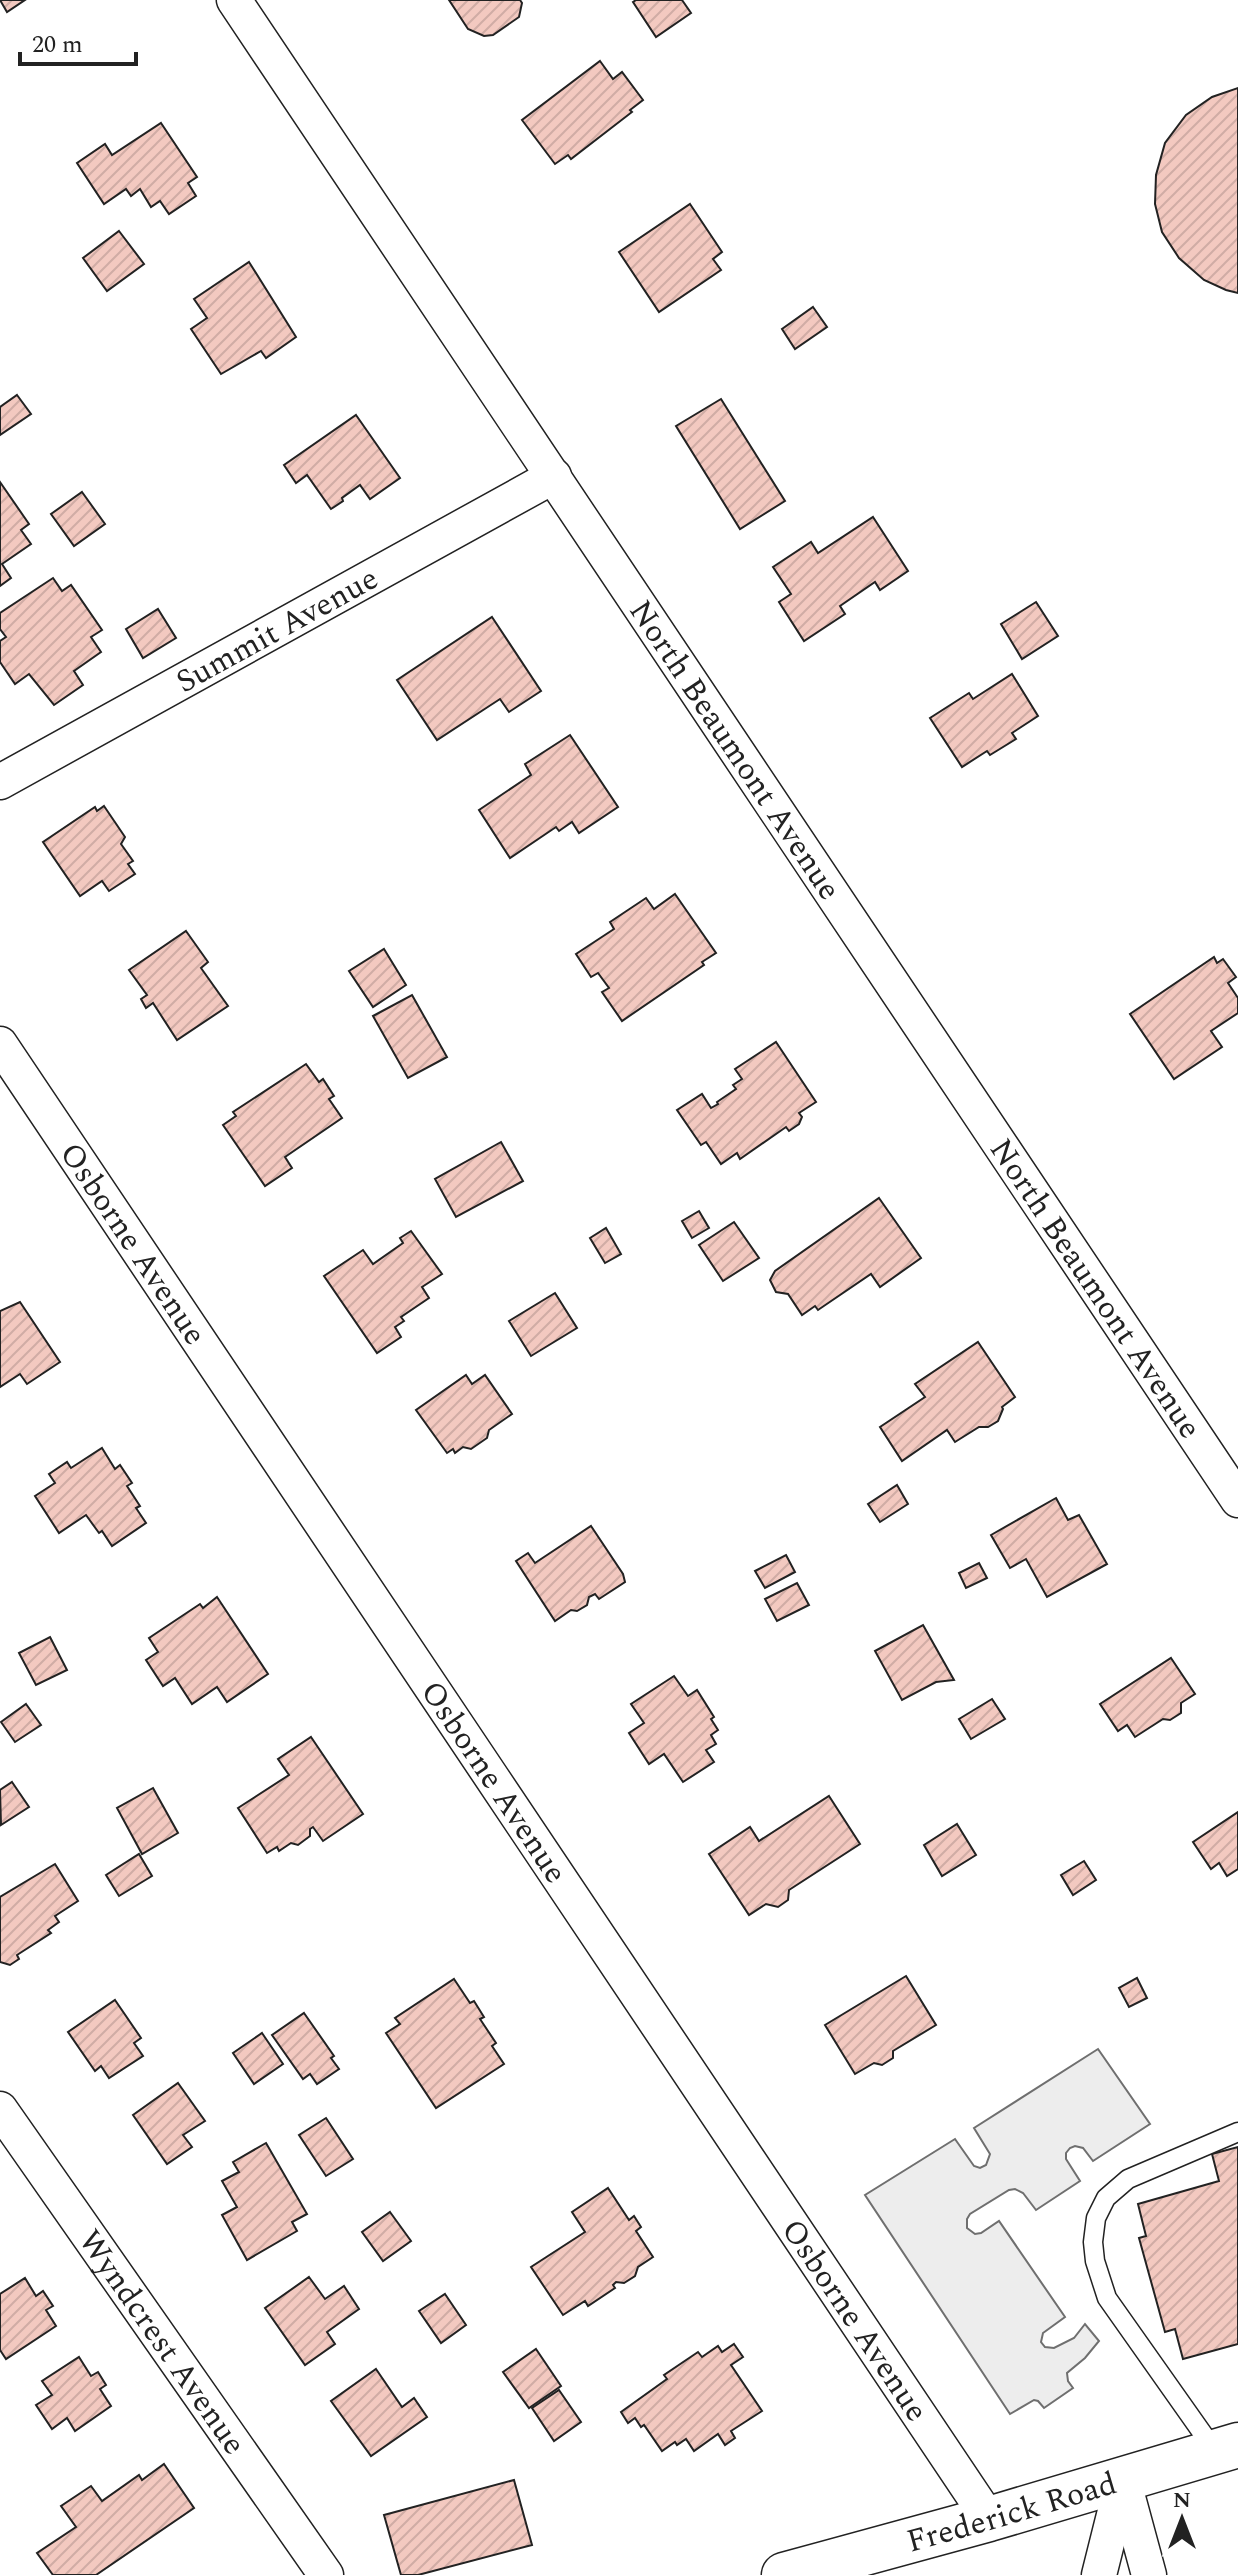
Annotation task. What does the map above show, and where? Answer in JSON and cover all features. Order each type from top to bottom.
[{"type":"main road","name":"Frederick Road","points":[[784,2575],[989,2519],[1227,2448]]},
{"type":"street","name":"North Beaumont Avenue","points":[[234,0],[1238,1500]]},
{"type":"street","name":"Summit Avenue","points":[[1,781],[554,476]]},
{"type":"street","name":"Osborne Avenue","points":[[0,1044],[989,2519]]},
{"type":"street","name":"Wyndcrest Avenue","points":[[0,2109],[326,2575]]},
{"type":"street","points":[[1099,2575],[1123,2479]]},
{"type":"street","points":[[1123,2479],[1149,2575]]},
{"type":"lane","points":[[1227,2448],[1107,2298],[1100,2280],[1093,2242],[1096,2218],[1106,2198],[1128,2179],[1238,2132]]},
{"type":"shaded area","points":[[1098,2049],[1150,2124],[1093,2161],[1083,2148],[1070,2148],[1066,2159],[1080,2181],[1036,2210],[1023,2193],[1015,2189],[970,2214],[967,2219],[967,2228],[975,2234],[999,2221],[1065,2317],[1043,2333],[1041,2342],[1045,2347],[1054,2348],[1074,2338],[1085,2324],[1099,2341],[1067,2373],[1073,2388],[1044,2408],[1034,2400],[1010,2414],[865,2195],[955,2139],[974,2166],[980,2168],[986,2165],[990,2154],[974,2128]]},
{"type":"building","points":[[0,0],[25,0],[7,12]]},
{"type":"building","points":[[449,0],[520,0],[522,3],[519,17],[493,35],[484,36],[468,29]]},
{"type":"building","points":[[682,0],[691,13],[656,37],[633,2]]},
{"type":"building","points":[[600,61],[613,79],[622,72],[643,100],[571,159],[568,155],[555,164],[522,120]]},
{"type":"building","points":[[1238,88],[1238,293],[1204,280],[1179,258],[1162,232],[1155,204],[1156,175],[1165,143],[1186,115],[1212,97]]},
{"type":"building","points":[[161,123],[197,177],[188,183],[196,196],[169,214],[160,201],[151,207],[140,189],[131,196],[126,189],[104,204],[77,163],[105,144],[112,155]]},
{"type":"building","points":[[690,204],[722,252],[713,259],[721,270],[659,312],[619,252]]},
{"type":"building","points":[[119,231],[144,264],[107,291],[83,258]]},
{"type":"building","points":[[249,262],[296,337],[266,358],[261,351],[221,374],[191,329],[207,318],[194,299]]},
{"type":"building","points":[[813,307],[827,327],[795,349],[782,329]]},
{"type":"building","points":[[17,395],[31,414],[0,435],[0,407]]},
{"type":"building","points":[[721,399],[785,501],[740,529],[676,426]]},
{"type":"building","points":[[356,415],[400,478],[370,499],[360,485],[331,509],[307,475],[296,483],[284,465]]},
{"type":"building","points":[[0,482],[29,524],[21,530],[31,544],[2,564],[11,578],[0,586]]},
{"type":"building","points":[[82,492],[105,524],[74,546],[51,514]]},
{"type":"building","points":[[873,517],[908,571],[880,590],[875,582],[840,606],[845,614],[804,641],[779,602],[791,594],[773,567],[811,542],[818,553]]},
{"type":"building","points":[[53,578],[62,591],[71,585],[102,630],[91,637],[101,652],[74,671],[83,685],[54,705],[29,674],[15,684],[0,662],[0,641],[6,637],[0,629],[0,613]]},
{"type":"building","points":[[1036,602],[1058,636],[1022,659],[1001,624]]},
{"type":"building","points":[[158,609],[176,638],[143,658],[126,629]]},
{"type":"building","points":[[492,617],[541,691],[509,712],[500,699],[437,740],[397,680]]},
{"type":"building","points":[[1012,674],[1038,716],[1012,733],[1016,739],[990,755],[987,751],[962,767],[930,718],[969,693],[973,699]]},
{"type":"building","points":[[570,735],[618,807],[579,833],[572,822],[559,831],[556,827],[510,858],[479,810],[531,775],[525,764]]},
{"type":"building","points":[[104,806],[125,837],[121,844],[133,861],[128,864],[135,874],[109,891],[102,881],[80,896],[43,842],[95,807],[97,811]]},
{"type":"building","points":[[675,894],[716,953],[702,962],[704,965],[622,1021],[602,992],[609,988],[598,973],[591,977],[576,954],[614,929],[610,922],[646,898],[654,909]]},
{"type":"building","points":[[186,931],[208,962],[201,968],[228,1006],[177,1040],[153,1003],[146,1008],[141,999],[147,995],[129,970]]},
{"type":"building","points":[[384,949],[406,985],[373,1007],[349,971]]},
{"type":"building","points":[[1214,957],[1217,963],[1223,959],[1236,977],[1228,983],[1238,998],[1238,1013],[1211,1031],[1222,1047],[1174,1079],[1130,1014]]},
{"type":"building","points":[[412,995],[447,1057],[408,1078],[373,1016]]},
{"type":"building","points":[[776,1042],[816,1102],[799,1113],[802,1117],[799,1124],[789,1131],[786,1127],[740,1159],[737,1153],[721,1164],[706,1142],[701,1145],[677,1110],[702,1094],[711,1108],[718,1104],[736,1089],[733,1085],[742,1079],[735,1069]]},
{"type":"building","points":[[306,1064],[319,1082],[323,1079],[334,1096],[329,1099],[342,1118],[285,1157],[292,1168],[265,1186],[223,1125],[236,1116],[233,1112]]},
{"type":"building","points":[[501,1142],[523,1181],[456,1217],[435,1179]]},
{"type":"building","points":[[879,1198],[921,1258],[880,1287],[871,1274],[818,1310],[815,1306],[802,1315],[788,1294],[776,1292],[770,1280],[775,1271]]},
{"type":"building","points":[[699,1211],[709,1228],[692,1238],[682,1221]]},
{"type":"building","points":[[734,1222],[759,1258],[723,1281],[699,1245]]},
{"type":"building","points":[[606,1228],[621,1254],[605,1263],[590,1238]]},
{"type":"building","points":[[411,1231],[442,1274],[422,1287],[429,1298],[401,1317],[404,1321],[395,1327],[401,1337],[377,1353],[324,1276],[363,1250],[373,1264],[403,1243],[400,1238]]},
{"type":"building","points":[[555,1293],[577,1328],[531,1356],[509,1321]]},
{"type":"building","points":[[20,1302],[60,1362],[27,1384],[20,1374],[0,1387],[0,1311]]},
{"type":"building","points":[[978,1342],[1015,1397],[1002,1407],[998,1421],[988,1427],[979,1427],[955,1442],[947,1430],[902,1461],[880,1427],[925,1397],[915,1384]]},
{"type":"building","points":[[466,1375],[472,1384],[485,1375],[512,1414],[489,1430],[487,1438],[471,1449],[463,1447],[455,1453],[453,1449],[447,1453],[416,1410]]},
{"type":"building","points":[[102,1448],[115,1469],[120,1465],[132,1483],[127,1486],[140,1506],[136,1508],[146,1523],[112,1546],[86,1515],[59,1533],[35,1496],[55,1483],[49,1474],[67,1462],[71,1468]]},
{"type":"building","points":[[897,1485],[908,1504],[880,1522],[868,1504]]},
{"type":"building","points":[[1056,1498],[1068,1520],[1079,1515],[1107,1564],[1047,1597],[1026,1559],[1010,1568],[991,1535]]},
{"type":"building","points":[[591,1526],[623,1574],[625,1582],[599,1599],[595,1594],[589,1597],[587,1605],[577,1611],[571,1610],[555,1621],[516,1561],[528,1553],[535,1563]]},
{"type":"building","points":[[786,1555],[795,1572],[765,1588],[755,1571]]},
{"type":"building","points":[[979,1563],[987,1578],[966,1588],[959,1573]]},
{"type":"building","points":[[797,1583],[809,1605],[777,1621],[765,1599]]},
{"type":"building","points":[[217,1597],[268,1674],[227,1702],[217,1687],[192,1704],[175,1678],[163,1686],[146,1660],[158,1652],[149,1638],[200,1604],[203,1608]]},
{"type":"building","points":[[923,1625],[954,1680],[936,1682],[902,1700],[875,1651]]},
{"type":"building","points":[[50,1637],[67,1670],[36,1685],[19,1653]]},
{"type":"building","points":[[1171,1658],[1195,1694],[1181,1703],[1181,1713],[1170,1720],[1163,1719],[1135,1737],[1127,1725],[1118,1731],[1100,1704]]},
{"type":"building","points":[[674,1676],[688,1696],[697,1690],[714,1717],[711,1719],[718,1730],[711,1735],[716,1744],[706,1750],[714,1762],[683,1782],[664,1754],[649,1764],[629,1733],[644,1723],[631,1704]]},
{"type":"building","points":[[992,1699],[1005,1719],[971,1739],[959,1719]]},
{"type":"building","points":[[26,1704],[41,1725],[15,1742],[1,1722]]},
{"type":"building","points":[[311,1737],[363,1814],[323,1841],[313,1827],[310,1836],[298,1845],[291,1843],[279,1851],[277,1847],[267,1853],[238,1808],[289,1775],[278,1759]]},
{"type":"building","points":[[12,1782],[29,1807],[1,1825],[0,1790]]},
{"type":"building","points":[[153,1788],[178,1833],[142,1854],[117,1808]]},
{"type":"building","points":[[829,1796],[860,1844],[789,1890],[788,1900],[778,1907],[766,1904],[749,1915],[709,1854],[750,1827],[759,1841]]},
{"type":"building","points":[[1238,1812],[1238,1869],[1227,1876],[1219,1863],[1211,1869],[1193,1842]]},
{"type":"building","points":[[957,1824],[976,1855],[942,1876],[924,1845]]},
{"type":"building","points":[[139,1854],[152,1876],[119,1896],[106,1875]]},
{"type":"building","points":[[1084,1861],[1096,1880],[1073,1895],[1061,1875]]},
{"type":"building","points":[[55,1864],[78,1901],[55,1916],[59,1922],[48,1930],[51,1933],[17,1955],[19,1959],[10,1965],[0,1962],[0,1897]]},
{"type":"building","points":[[906,1976],[936,2025],[893,2051],[893,2058],[882,2065],[874,2063],[855,2074],[825,2025]]},
{"type":"building","points":[[1137,1978],[1147,1998],[1129,2007],[1119,1988]]},
{"type":"building","points":[[454,1979],[484,2017],[480,2019],[496,2043],[492,2046],[504,2064],[436,2108],[386,2033],[400,2024],[395,2018]]},
{"type":"building","points":[[115,2000],[141,2038],[134,2043],[143,2056],[109,2078],[101,2066],[95,2071],[68,2032]]},
{"type":"building","points":[[304,2013],[334,2056],[331,2058],[339,2069],[317,2084],[310,2074],[303,2079],[272,2035]]},
{"type":"building","points":[[262,2033],[283,2064],[254,2084],[233,2053]]},
{"type":"building","points":[[178,2083],[205,2121],[183,2135],[192,2147],[167,2164],[133,2115]]},
{"type":"building","points":[[326,2118],[353,2159],[326,2176],[299,2135]]},
{"type":"building","points":[[266,2143],[307,2214],[292,2222],[297,2231],[247,2260],[222,2215],[237,2207],[222,2181],[239,2172],[233,2162]]},
{"type":"building","points":[[1238,2147],[1238,2344],[1183,2359],[1175,2329],[1165,2332],[1139,2238],[1146,2236],[1138,2204],[1219,2181],[1212,2154]]},
{"type":"building","points":[[608,2188],[629,2220],[634,2216],[641,2227],[636,2231],[653,2257],[638,2267],[635,2276],[624,2283],[616,2282],[613,2285],[615,2288],[588,2306],[585,2301],[563,2315],[531,2267],[585,2232],[572,2212]]},
{"type":"building","points":[[390,2212],[411,2241],[383,2261],[362,2232]]},
{"type":"building","points":[[309,2277],[325,2299],[344,2286],[359,2309],[327,2332],[335,2344],[305,2365],[265,2308]]},
{"type":"building","points":[[25,2278],[36,2296],[43,2291],[53,2306],[46,2310],[56,2326],[6,2359],[0,2350],[0,2294]]},
{"type":"building","points":[[445,2294],[466,2325],[441,2343],[419,2311]]},
{"type":"building","points":[[734,2344],[743,2357],[731,2365],[762,2411],[731,2431],[735,2438],[725,2445],[718,2434],[694,2451],[686,2439],[662,2451],[644,2425],[641,2427],[635,2418],[628,2423],[621,2412],[667,2379],[664,2375],[698,2352],[702,2357],[718,2346],[722,2352]]},
{"type":"building","points":[[536,2349],[561,2386],[529,2408],[503,2372]]},
{"type":"building","points":[[79,2357],[91,2376],[98,2372],[106,2385],[100,2389],[111,2406],[75,2431],[67,2418],[52,2429],[36,2405],[52,2395],[42,2381]]},
{"type":"building","points":[[376,2369],[402,2407],[414,2398],[427,2417],[371,2456],[331,2401]]},
{"type":"building","points":[[559,2390],[581,2422],[554,2441],[532,2408]]},
{"type":"building","points":[[164,2464],[194,2508],[96,2575],[53,2575],[37,2553],[76,2527],[61,2506],[91,2486],[102,2501],[139,2475],[142,2480]]},
{"type":"building","points":[[514,2480],[532,2545],[418,2575],[401,2575],[384,2515]]}]
